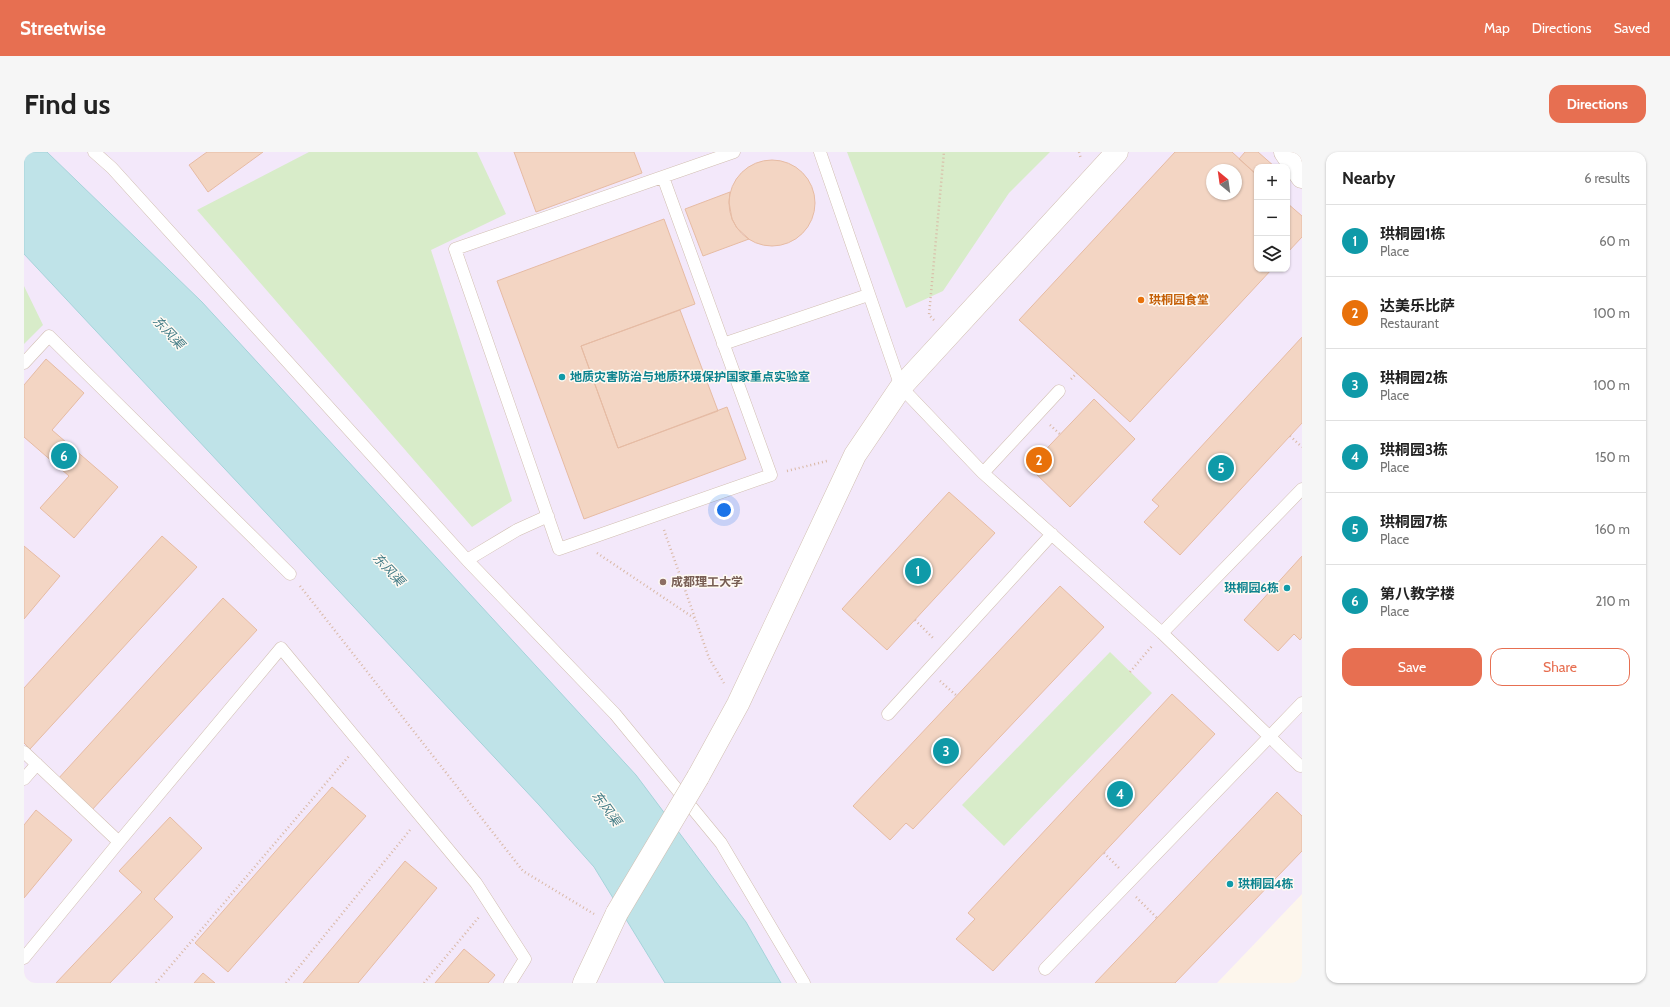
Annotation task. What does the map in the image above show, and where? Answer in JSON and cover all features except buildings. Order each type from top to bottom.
[{"type":"street","points":[[584,983],[614,919],[698,777],[738,704],[856,455],[901,387],[1117,152]]},
{"type":"street","points":[[1285,152],[1302,177]]},
{"type":"lane","points":[[94,152],[112,168],[468,560],[615,714],[720,843],[804,983]]},
{"type":"lane","points":[[663,177],[771,475],[559,548],[455,249],[734,152]]},
{"type":"lane","points":[[820,152],[868,295],[901,387],[983,473],[1162,633],[1300,766]]},
{"type":"lane","points":[[723,344],[868,295]]},
{"type":"lane","points":[[24,363],[49,336],[290,574]]},
{"type":"lane","points":[[983,473],[1059,391]]},
{"type":"lane","points":[[1162,633],[1302,489]]},
{"type":"lane","points":[[468,560],[517,530],[548,516]]},
{"type":"lane","points":[[888,714],[1052,534]]},
{"type":"lane","points":[[24,958],[281,648],[476,883],[524,959],[510,983]]},
{"type":"lane","points":[[1045,968],[1302,703]]},
{"type":"lane","points":[[24,752],[119,842]]},
{"type":"lane","points":[[24,780],[37,764]]},
{"type":"path","points":[[944,152],[929,315],[949,335]]},
{"type":"path","points":[[1290,436],[1302,448]]},
{"type":"path","points":[[771,475],[856,455]]},
{"type":"path","points":[[659,514],[709,658]]},
{"type":"path","points":[[580,541],[694,618]]},
{"type":"path","points":[[306,592],[523,871],[614,919]]},
{"type":"path","points":[[915,620],[946,651]]},
{"type":"path","points":[[1130,672],[1162,633]]},
{"type":"path","points":[[928,670],[957,696]]},
{"type":"path","points":[[156,983],[360,743]]},
{"type":"path","points":[[286,983],[421,816]]},
{"type":"path","points":[[1104,853],[1157,918]]},
{"type":"path","points":[[424,983],[489,904]]},
{"type":"shaded area","name":"成都理工大学","points":[[24,152],[1302,152],[1302,894],[1217,983],[24,983]]},
{"type":"green space","points":[[309,152],[477,152],[506,214],[431,250],[512,501],[472,527],[197,210]]},
{"type":"green space","points":[[847,152],[1050,152],[1009,193],[943,291],[906,308]]},
{"type":"green space","points":[[24,286],[43,325],[24,344]]},
{"type":"green space","points":[[1110,652],[1152,693],[1004,846],[962,805]]},
{"type":"water","name":"东风渠","points":[[24,152],[47,152],[202,302],[636,775],[746,922],[781,983],[665,983],[594,867],[539,805],[24,254]]},
{"type":"place","name":"珙桐园食堂","points":[[1141,300]]},
{"type":"place","name":"地质灾害防治与地质环境保护国家重点实验室","points":[[562,377]]},
{"type":"place","name":"第八教学楼","points":[[64,456]]},
{"type":"place","name":"达美乐比萨","points":[[1039,460]]},
{"type":"place","name":"珙桐园7栋","points":[[1221,468]]},
{"type":"place","name":"珙桐园1栋","points":[[918,571]]},
{"type":"place","name":"成都理工大学","points":[[663,582]]},
{"type":"place","name":"珙桐园6栋","points":[[1287,588]]},
{"type":"place","name":"珙桐园2栋","points":[[946,751]]},
{"type":"place","name":"珙桐园3栋","points":[[1120,794]]},
{"type":"place","name":"珙桐园4栋","points":[[1230,884]]}]
